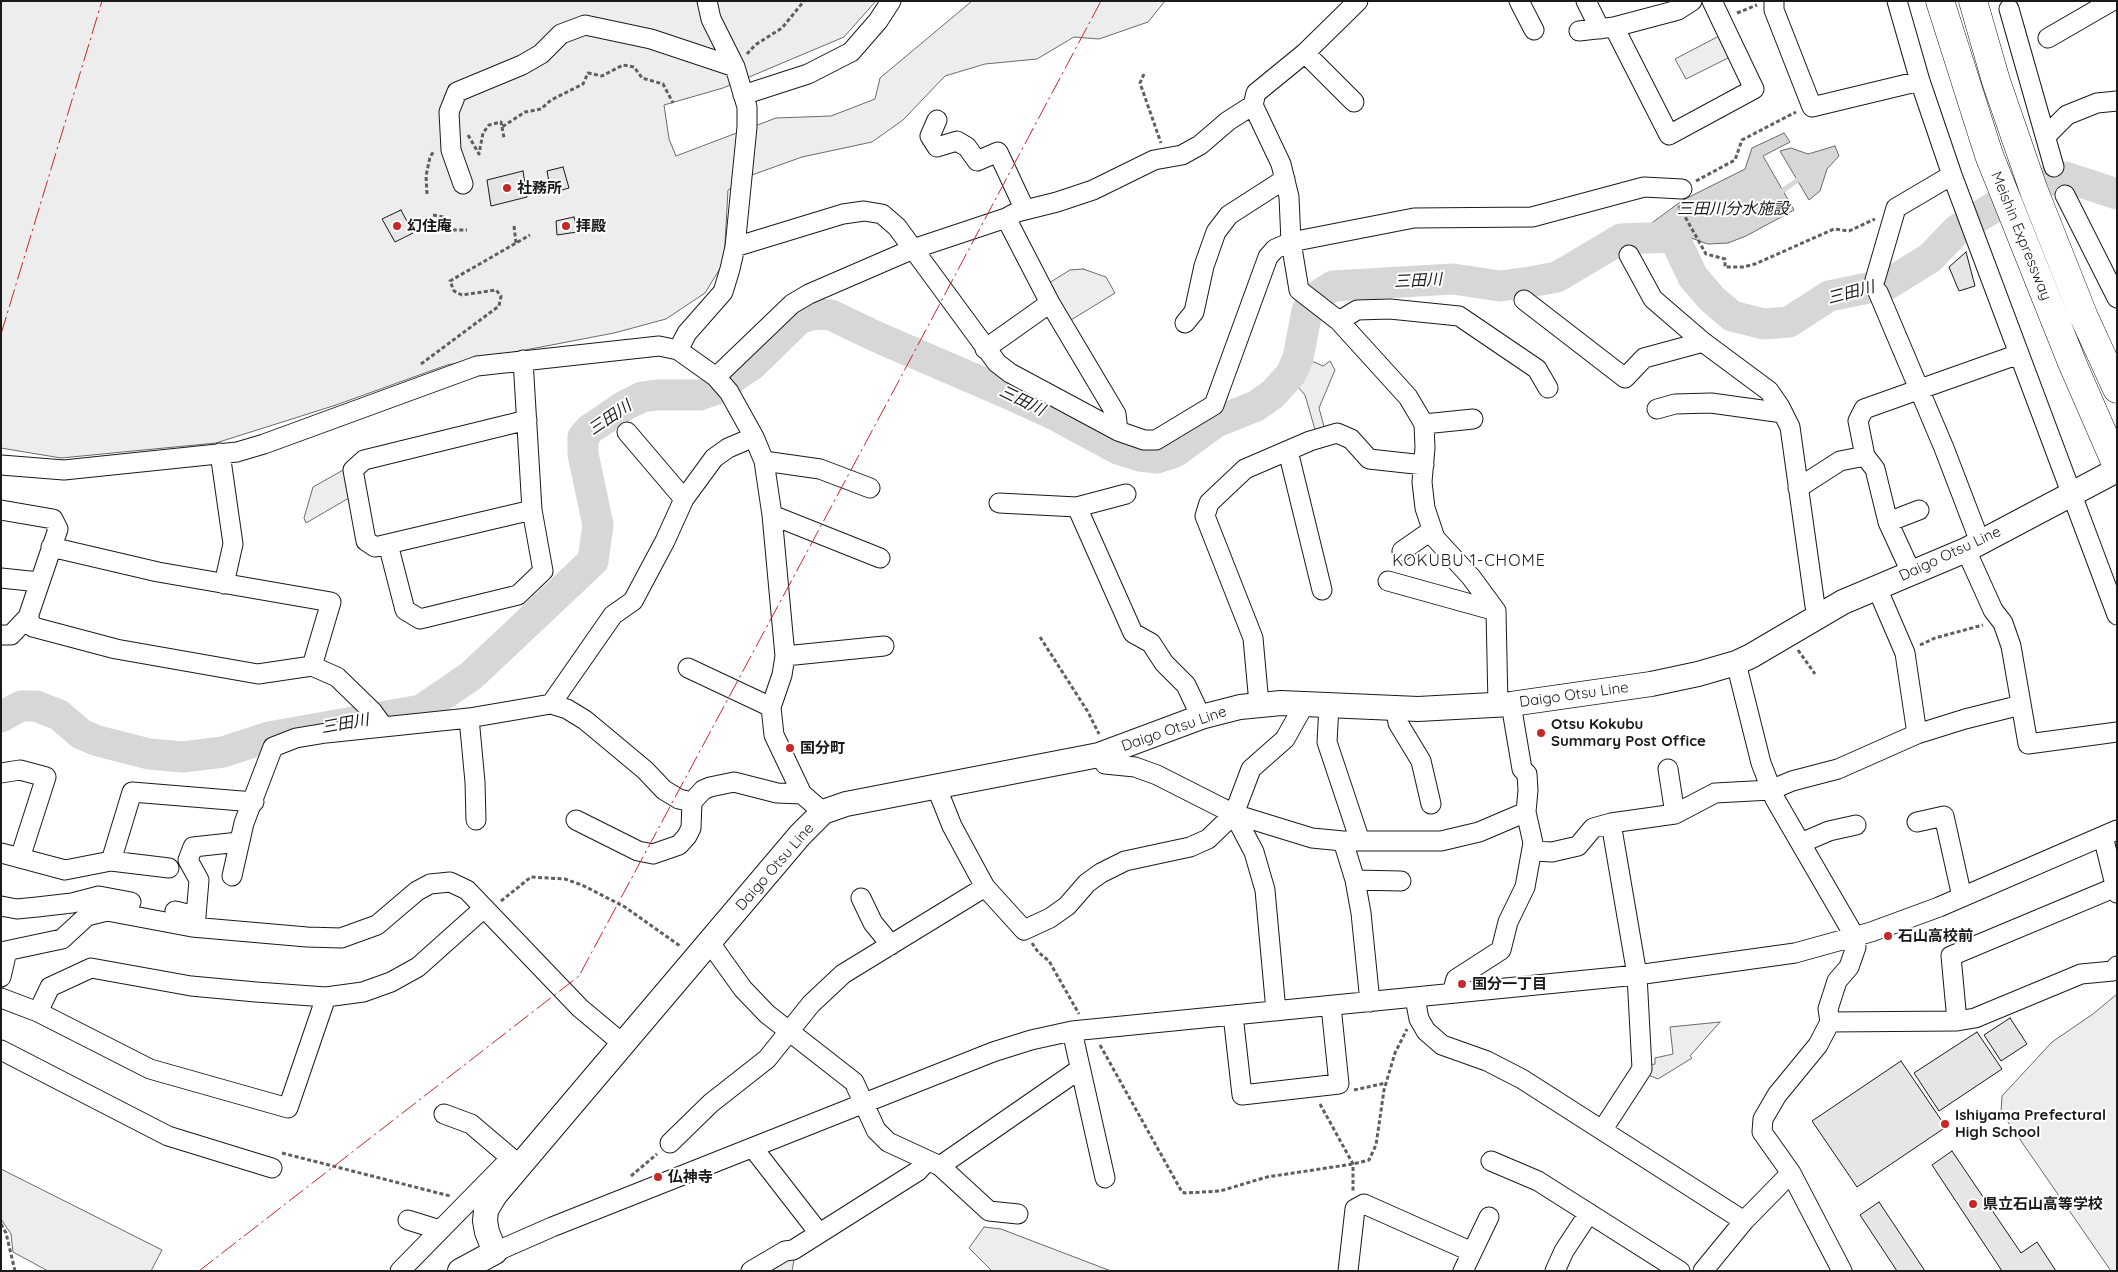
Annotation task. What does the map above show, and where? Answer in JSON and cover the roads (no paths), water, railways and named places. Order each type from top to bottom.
[{"type":"highway","name":"Meishin Expressway","points":[[1940,1],[1999,179],[2072,365],[2117,466]]},
{"type":"highway","name":"Meishin Expressway","points":[[1973,1],[1996,81],[2027,170],[2084,317],[2117,390]]},
{"type":"main road","name":"Daigo Otsu Line","points":[[495,1252],[487,1232],[486,1210],[515,1162],[623,1044],[800,835],[823,812],[846,804],[1104,754],[1222,710],[1260,704],[1396,709],[1504,704],[1651,684],[1736,663],[1843,602],[1973,546],[2117,470]]},
{"type":"main road","points":[[460,1271],[495,1252]]},
{"type":"street","points":[[678,350],[687,333],[723,292],[735,247],[747,127],[747,108],[735,67],[711,19],[707,1]]},
{"type":"street","points":[[743,95],[808,74],[851,52],[878,21],[891,1]]},
{"type":"street","points":[[1519,1],[1534,30]]},
{"type":"street","points":[[1586,1],[1607,28],[1669,135],[1754,89],[1712,1]]},
{"type":"street","points":[[1579,31],[1607,28],[1678,10],[1692,1]]},
{"type":"street","points":[[1897,1],[1920,81],[1952,175],[2019,354],[2079,489],[2117,615]]},
{"type":"street","points":[[2048,38],[2112,1]]},
{"type":"street","points":[[2013,4],[2054,167]]},
{"type":"street","points":[[1347,5],[1305,53],[1256,93],[1253,105],[1281,164],[1285,179],[1289,197],[1291,242],[1299,290],[1338,321],[1408,397],[1424,424],[1422,482],[1424,508],[1435,538],[1471,578],[1496,610],[1504,704],[1522,769],[1527,774],[1526,812],[1531,829],[1532,852],[1525,887],[1508,922],[1501,950],[1456,979],[1452,993]]},
{"type":"street","points":[[1774,6],[1812,107],[1920,81]]},
{"type":"street","points":[[463,184],[451,150],[449,112],[457,92],[522,65],[541,54],[561,34],[585,25],[651,40],[735,67]]},
{"type":"street","points":[[1305,53],[1354,102]]},
{"type":"street","points":[[2046,136],[2067,115],[2097,103],[2117,101]]},
{"type":"street","points":[[722,383],[792,304],[808,294],[913,249],[1025,210],[1093,190],[1154,160],[1182,155],[1200,145],[1228,120],[1253,105]]},
{"type":"street","points":[[937,120],[930,136],[937,147],[957,141],[967,148],[977,161],[998,152],[1025,210]]},
{"type":"street","points":[[1952,175],[1896,208],[1876,286],[1944,448],[1994,610],[2000,618],[2012,646],[2028,744],[2117,732]]},
{"type":"street","points":[[1185,323],[1194,312],[1204,266],[1216,232],[1229,215],[1285,179]]},
{"type":"street","points":[[735,247],[843,214],[864,211],[882,214],[897,227],[997,363],[1010,373],[1118,431],[1144,440],[1156,440],[1214,405],[1268,257],[1275,249],[1291,242],[1414,218],[1532,217],[1644,187],[1679,189]]},
{"type":"street","points":[[2065,195],[2117,298]]},
{"type":"street","points":[[1006,218],[1050,304],[1116,414],[1118,431]]},
{"type":"street","points":[[1629,255],[1653,299],[1703,342],[1769,391],[1783,413],[1790,427],[1815,606],[1821,615]]},
{"type":"street","points":[[1524,300],[1625,378],[1644,358],[1703,342]]},
{"type":"street","points":[[985,349],[1050,304]]},
{"type":"street","points":[[1338,321],[1357,310],[1390,309],[1459,316],[1537,369],[1548,388]]},
{"type":"street","points":[[1,465],[64,470],[237,452],[264,444],[477,366],[659,346],[678,350],[722,383],[754,437],[764,461],[772,515],[785,656],[782,675],[771,707],[774,735],[802,794],[823,812]]},
{"type":"street","points":[[1911,572],[1888,522],[1875,469],[1865,456],[1858,421],[1864,409],[2019,354]]},
{"type":"street","points":[[388,544],[405,610],[420,619],[518,596],[543,571],[532,510],[523,360]]},
{"type":"street","points":[[1657,409],[1675,404],[1711,403],[1783,413]]},
{"type":"street","points":[[1424,424],[1473,419]]},
{"type":"street","points":[[527,420],[364,460],[353,470],[366,540],[375,547],[532,510]]},
{"type":"street","points":[[627,432],[684,499]]},
{"type":"street","points":[[1260,704],[1253,638],[1205,516],[1209,503],[1245,469],[1337,433],[1352,439],[1369,460],[1424,456]]},
{"type":"street","points":[[551,704],[614,615],[633,601],[665,541],[684,499],[714,458],[728,448],[754,437]]},
{"type":"street","points":[[1288,451],[1322,590]]},
{"type":"street","points":[[220,454],[233,544],[224,584]]},
{"type":"street","points":[[1798,488],[1840,461],[1865,456]]},
{"type":"street","points":[[764,461],[820,469],[870,488]]},
{"type":"street","points":[[999,503],[1077,507],[1126,494]]},
{"type":"street","points":[[1077,507],[1132,633],[1151,643],[1164,663],[1186,685],[1201,717]]},
{"type":"street","points":[[1,510],[53,519],[58,529],[28,617],[11,635],[1,635]]},
{"type":"street","points":[[1888,522],[1919,510]]},
{"type":"street","points":[[772,515],[880,558]]},
{"type":"street","points":[[1402,551],[1432,530]]},
{"type":"street","points":[[52,547],[158,572],[331,602],[312,666]]},
{"type":"street","points":[[1,578],[40,582]]},
{"type":"street","points":[[1388,581],[1496,610]]},
{"type":"street","points":[[1877,588],[1905,653],[1917,734]]},
{"type":"street","points":[[28,617],[33,627],[116,649],[258,674],[312,666],[337,677],[378,720]]},
{"type":"street","points":[[785,656],[884,646]]},
{"type":"street","points":[[1736,663],[1761,763],[1771,790],[1855,937],[1856,947],[1849,967],[1837,982],[1828,1009],[1830,1022],[1818,1045],[1777,1095],[1763,1119],[1762,1132],[1791,1173],[1842,1271]]},
{"type":"street","points":[[688,668],[771,707]]},
{"type":"street","points":[[232,876],[244,823],[254,802],[273,747],[280,743],[378,720],[469,718],[551,704],[567,709],[585,720],[645,770],[664,790],[679,799],[692,802]]},
{"type":"street","points":[[936,786],[952,826],[985,888],[1024,930],[1050,918],[1061,910],[1087,883],[1101,872],[1125,861],[1190,847],[1208,839],[1234,814],[1251,769],[1285,739],[1304,705]]},
{"type":"street","points":[[1532,852],[1552,852],[1578,846],[1593,828],[1611,823],[1675,814],[1715,793],[1771,790],[1792,781],[1838,769],[1882,748],[1964,718],[2022,705]]},
{"type":"street","points":[[1329,706],[1327,742],[1352,841],[1370,1002]]},
{"type":"street","points":[[1396,709],[1398,723],[1421,761],[1431,804]]},
{"type":"street","points":[[469,718],[475,776],[476,820]]},
{"type":"street","points":[[1104,754],[1105,764],[1135,767],[1157,775],[1234,814],[1312,838],[1352,841],[1441,841],[1479,832],[1526,812]]},
{"type":"street","points":[[1668,769],[1675,814]]},
{"type":"street","points":[[1,773],[20,770],[46,778],[20,858]]},
{"type":"street","points":[[576,820],[638,851],[654,854],[679,845],[687,836],[691,828],[692,802],[703,790],[734,782],[777,793],[802,794]]},
{"type":"street","points":[[111,861],[132,792],[254,802]]},
{"type":"street","points":[[1234,814],[1254,852],[1265,890],[1276,1011]]},
{"type":"street","points":[[1917,822],[1944,816],[1962,898]]},
{"type":"street","points":[[1602,1129],[1642,1069],[1637,975],[1611,823]]},
{"type":"street","points":[[1801,843],[1829,830],[1856,825]]},
{"type":"street","points":[[495,1252],[552,1226],[864,1105],[993,1052],[1030,1040],[1083,1030],[1637,975],[1796,953],[1855,937],[1962,898],[2110,833],[2116,890],[1951,956],[1957,1020]]},
{"type":"street","points":[[1,906],[37,907],[72,903],[99,896],[196,916],[199,880],[188,860],[193,847],[239,842]]},
{"type":"street","points":[[1,853],[65,870],[111,861],[169,868]]},
{"type":"street","points":[[1355,880],[1401,881]]},
{"type":"street","points":[[1,919],[24,921],[87,916],[108,911],[192,926],[307,937],[342,938],[377,925],[417,891],[430,884],[450,882],[466,890],[580,1008],[623,1044]]},
{"type":"street","points":[[670,1143],[711,1102],[767,1060],[811,1004],[843,974],[985,888]]},
{"type":"street","points":[[861,898],[873,923],[891,944]]},
{"type":"street","points":[[38,1012],[50,987],[91,968],[191,986],[326,997],[364,992],[404,975],[444,946],[486,910]]},
{"type":"street","points":[[1,977],[4,952],[62,938],[87,916]]},
{"type":"street","points":[[703,951],[767,1014],[854,1082],[876,1130],[888,1142],[933,1164],[989,1211],[1018,1214]]},
{"type":"street","points":[[1830,1022],[1957,1020],[1974,1018],[2081,974],[2113,971],[2117,966]]},
{"type":"street","points":[[1,998],[38,1012],[150,1069],[288,1108],[326,997]]},
{"type":"street","points":[[1415,998],[1420,1019],[1426,1031],[1442,1045],[1487,1061],[1522,1079],[1744,1220]]},
{"type":"street","points":[[1233,1016],[1242,1095],[1339,1084],[1332,1006]]},
{"type":"street","points":[[1083,1030],[1080,1069],[1105,1178]]},
{"type":"street","points":[[1,1050],[168,1136],[274,1160]]},
{"type":"street","points":[[751,1271],[785,1251],[793,1250],[918,1171],[933,1164],[1080,1069]]},
{"type":"street","points":[[400,1271],[468,1201],[515,1162],[471,1124],[444,1114]]},
{"type":"street","points":[[753,1148],[819,1233]]},
{"type":"street","points":[[1491,1162],[1538,1181],[1680,1271]]},
{"type":"street","points":[[1703,1271],[1744,1220],[1791,1173]]},
{"type":"street","points":[[1348,1271],[1355,1209],[1364,1204],[1472,1252]]},
{"type":"street","points":[[1555,1271],[1564,1251],[1589,1213]]},
{"type":"street","points":[[1464,1271],[1489,1217]]},
{"type":"street","points":[[408,1220],[440,1230]]},
{"type":"water","name":"三田川分水施設","points":[[1784,133],[1790,142],[1763,156],[1794,210],[1746,236],[1728,243],[1708,244],[1677,233],[1654,234],[1649,225],[1683,200],[1745,169],[1752,148]]},
{"type":"water","name":"三田川分水施設","points":[[1835,146],[1839,156],[1827,169],[1820,191],[1809,200],[1780,151],[1791,148],[1808,154]]},
{"type":"waterway","name":"三田川分水施設","points":[[1778,194],[1802,177]]},
{"type":"waterway","name":"三田川","points":[[1,717],[21,706],[36,706],[59,715],[81,734],[98,741],[149,754],[183,757],[223,752],[269,737],[421,710],[471,676],[593,561],[598,525],[583,454],[583,437],[590,429],[624,406],[642,397],[700,395],[714,390],[752,365],[799,319],[814,314],[831,315],[1009,394],[1059,417],[1118,449],[1140,456],[1157,458],[1175,452],[1216,422],[1256,406],[1273,394],[1291,374],[1298,358],[1307,311],[1316,297],[1333,286],[1453,279],[1500,286],[1530,282],[1557,277],[1621,239],[1674,237],[1693,277],[1712,299],[1732,316],[1764,324],[1789,322],[1829,296],[1888,284],[1930,258],[1957,230],[2012,196],[2048,181],[2065,177],[2117,194]]},
{"type":"waterway","name":"三田川分水施設","points":[[1621,239],[1657,228]]},
{"type":"place","name":"社務所","points":[[507,188]]},
{"type":"place","name":"幻住庵","points":[[397,226]]},
{"type":"place","name":"拝殿","points":[[566,226]]},
{"type":"place","name":"Otsu Kokubu Summary Post Office","points":[[1541,733]]},
{"type":"place","name":"国分町","points":[[790,748]]},
{"type":"place","name":"石山高校前","points":[[1888,936]]},
{"type":"place","name":"国分一丁目","points":[[1462,984]]},
{"type":"place","name":"Ishiyama Prefectural High School","points":[[1945,1124]]},
{"type":"place","name":"仏神寺","points":[[658,1177]]},
{"type":"place","name":"県立石山高等学校","points":[[1973,1204]]},
{"type":"district","name":"KOKUBU 1-CHOME","points":[[1469,561]]}]
